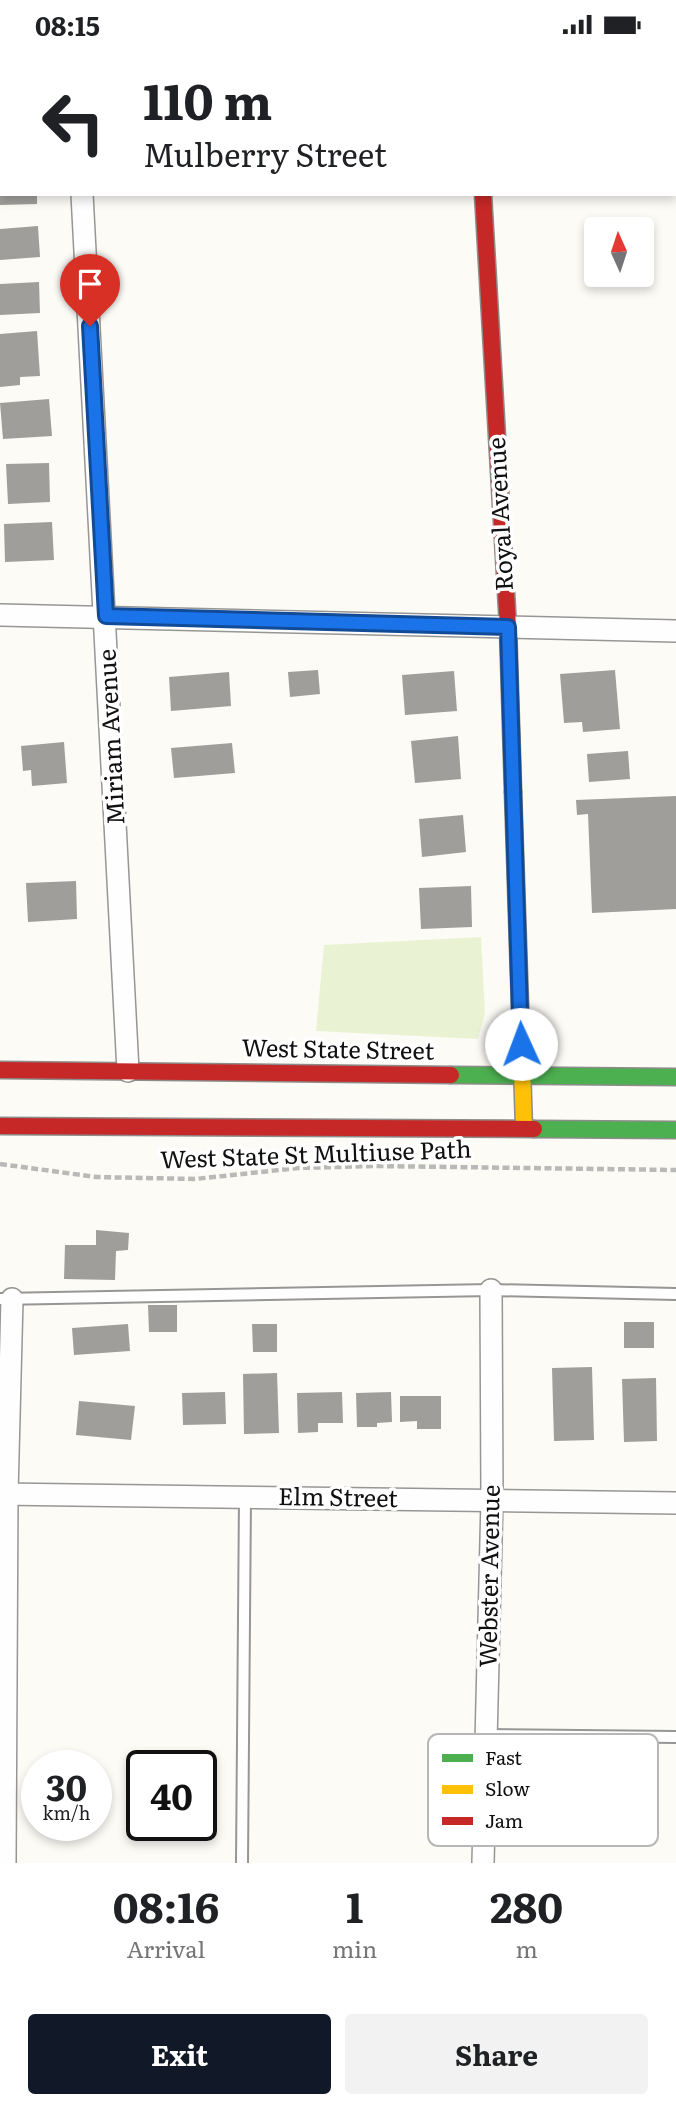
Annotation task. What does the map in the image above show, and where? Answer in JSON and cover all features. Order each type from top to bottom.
[{"type":"main road","name":"Royal Avenue","points":[[483,196],[508,627],[524,1128]]},
{"type":"main road","name":"West State Street","points":[[0,1070],[676,1077]]},
{"type":"main road","points":[[0,1126],[676,1131]]},
{"type":"street","name":"Miriam Avenue","points":[[82,196],[128,1071]]},
{"type":"street","points":[[0,615],[676,631]]},
{"type":"street","name":"Webster Avenue","points":[[486,1734],[492,1500],[491,1290]]},
{"type":"street","points":[[5,1863],[3,1494],[6,1299]]},
{"type":"street","name":"Elm Street","points":[[3,1494],[676,1503]]},
{"type":"lane","points":[[6,1299],[491,1290],[676,1294]]},
{"type":"lane","points":[[242,1863],[245,1497]]},
{"type":"lane","points":[[658,1737],[676,1737]]},
{"type":"path","name":"West State St Multiuse Path","points":[[0,1164],[96,1177],[195,1179],[298,1168],[376,1166],[676,1170]]},
{"type":"green space","points":[[481,937],[485,1013],[478,1039],[316,1031],[324,945]]},
{"type":"building","points":[[0,196],[37,196],[37,204],[0,205]]},
{"type":"building","points":[[38,226],[40,257],[0,260],[0,229]]},
{"type":"building","points":[[39,282],[40,313],[0,315],[0,284]]},
{"type":"building","points":[[37,331],[40,376],[20,377],[20,385],[0,387],[0,334]]},
{"type":"building","points":[[49,399],[52,436],[3,439],[0,403]]},
{"type":"building","points":[[49,463],[50,502],[8,504],[6,464]]},
{"type":"building","points":[[52,522],[54,560],[5,562],[4,524]]},
{"type":"building","points":[[318,670],[320,694],[290,697],[288,672]]},
{"type":"building","points":[[615,670],[620,729],[583,732],[582,722],[564,723],[560,674]]},
{"type":"building","points":[[454,671],[457,711],[405,715],[402,675]]},
{"type":"building","points":[[229,672],[231,706],[171,711],[169,677]]},
{"type":"building","points":[[458,736],[461,779],[415,783],[411,741]]},
{"type":"building","points":[[64,742],[67,783],[32,786],[31,770],[23,771],[21,746]]},
{"type":"building","points":[[232,743],[235,773],[174,778],[171,748]]},
{"type":"building","points":[[628,751],[630,779],[589,782],[587,754]]},
{"type":"building","points":[[676,796],[676,909],[592,913],[588,814],[577,815],[576,800]]},
{"type":"building","points":[[463,815],[466,852],[422,857],[419,819]]},
{"type":"building","points":[[76,881],[77,919],[28,922],[26,883]]},
{"type":"building","points":[[471,886],[472,927],[421,929],[419,888]]},
{"type":"building","points":[[96,1230],[129,1233],[128,1250],[116,1251],[115,1280],[64,1279],[65,1245],[96,1245]]},
{"type":"building","points":[[148,1305],[177,1305],[177,1332],[149,1332]]},
{"type":"building","points":[[624,1322],[654,1322],[654,1348],[624,1348]]},
{"type":"building","points":[[128,1324],[130,1351],[74,1355],[72,1328]]},
{"type":"building","points":[[252,1324],[277,1324],[277,1352],[253,1352]]},
{"type":"building","points":[[592,1367],[594,1440],[554,1441],[552,1368]]},
{"type":"building","points":[[277,1373],[279,1433],[244,1434],[243,1374]]},
{"type":"building","points":[[656,1378],[657,1441],[624,1442],[622,1379]]},
{"type":"building","points":[[225,1392],[226,1424],[183,1425],[182,1393]]},
{"type":"building","points":[[342,1392],[343,1423],[318,1423],[318,1432],[298,1433],[297,1393]]},
{"type":"building","points":[[391,1392],[392,1422],[377,1423],[377,1427],[357,1427],[356,1393]]},
{"type":"building","points":[[400,1396],[441,1396],[441,1429],[417,1429],[417,1421],[400,1422]]},
{"type":"building","points":[[79,1401],[135,1406],[131,1440],[76,1435]]},
{"type":"traffic: fast","points":[[451,1075],[676,1077]]},
{"type":"traffic: fast","points":[[534,1129],[676,1130]]},
{"type":"traffic: slow","points":[[513,792],[524,1128]]},
{"type":"traffic: jam","points":[[483,196],[508,627],[513,792]]},
{"type":"traffic: jam","points":[[0,1070],[451,1075]]},
{"type":"traffic: jam","points":[[0,1126],[534,1129]]},
{"type":"route","points":[[90,326],[106,616],[508,627],[521,1044]]}]
